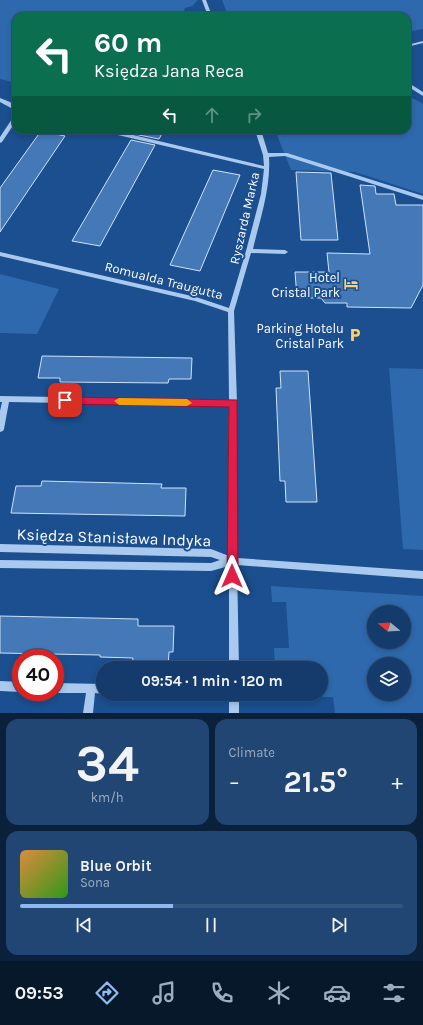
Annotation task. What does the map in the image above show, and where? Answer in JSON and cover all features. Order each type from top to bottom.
[{"type":"street","points":[[204,0],[208,12]]},
{"type":"street","points":[[411,45],[423,42]]},
{"type":"street","points":[[411,86],[423,94]]},
{"type":"street","points":[[0,100],[9,102],[12,106]]},
{"type":"street","points":[[0,141],[12,119]]},
{"type":"street","points":[[123,134],[267,168]]},
{"type":"street","name":"Ryszarda Marka","points":[[231,311],[264,194],[267,168],[266,155],[259,134]]},
{"type":"street","points":[[266,155],[285,154],[423,198]]},
{"type":"street","points":[[249,251],[285,252]]},
{"type":"street","name":"Romualda Traugutta","points":[[0,254],[196,299],[231,311],[233,403],[232,560],[234,661]]},
{"type":"street","points":[[0,429],[3,399],[233,403]]},
{"type":"street","name":"Księdza Stanisława Indyka","points":[[0,548],[211,553],[232,560]]},
{"type":"street","points":[[232,560],[423,575]]},
{"type":"street","name":"Księdza Stanisława Indyka","points":[[0,564],[211,567],[232,560]]},
{"type":"street","points":[[0,686],[12,687]]},
{"type":"street","points":[[64,688],[96,688]]},
{"type":"street","points":[[88,713],[91,688]]},
{"type":"street","points":[[234,701],[234,713]]},
{"type":"shaded area","points":[[0,0],[198,0],[192,6],[185,8],[184,12],[12,12],[12,82],[0,79]]},
{"type":"shaded area","points":[[222,0],[423,0],[423,29],[411,31],[411,12],[226,12]]},
{"type":"shaded area","points":[[411,97],[423,104],[423,194],[355,172],[291,170],[277,134],[411,134]]},
{"type":"shaded area","points":[[0,274],[59,289],[37,334],[0,333]]},
{"type":"shaded area","points":[[389,368],[423,369],[423,550],[403,549]]},
{"type":"shaded area","points":[[271,586],[423,596],[423,713],[335,713],[333,697],[328,697],[328,661],[275,661],[274,648],[289,648],[286,602],[272,602]]},
{"type":"building","points":[[39,134],[55,134],[65,136],[0,232],[0,188]]},
{"type":"building","points":[[134,134],[162,134],[159,139]]},
{"type":"building","points":[[131,140],[155,145],[100,246],[72,241]]},
{"type":"building","points":[[213,170],[240,175],[200,271],[170,265]]},
{"type":"building","points":[[296,172],[331,173],[338,240],[301,240]]},
{"type":"building","points":[[360,185],[375,186],[376,194],[394,194],[396,205],[423,205],[423,285],[411,308],[347,307],[347,303],[325,303],[321,298],[297,298],[295,272],[329,272],[327,253],[370,254]]},
{"type":"building","points":[[42,356],[192,358],[191,379],[169,379],[168,383],[60,382],[60,378],[38,378]]},
{"type":"building","points":[[280,371],[308,371],[317,502],[286,502],[285,481],[280,481],[276,388],[281,388]]},
{"type":"building","points":[[42,481],[162,484],[161,488],[186,488],[185,516],[11,513],[16,486],[41,486]]},
{"type":"building","points":[[0,616],[138,619],[138,626],[174,626],[173,652],[169,652],[168,661],[133,661],[133,658],[100,657],[100,655],[64,654],[64,649],[12,649],[12,653],[0,653]]},
{"type":"slow traffic","points":[[119,401],[187,403]]},
{"type":"place","name":"Hotel Cristal Park","points":[[351,284]]},
{"type":"place","name":"Parking Hotelu Cristal Park","points":[[355,335]]},
{"type":"route","points":[[65,400],[233,403],[232,576]]}]
